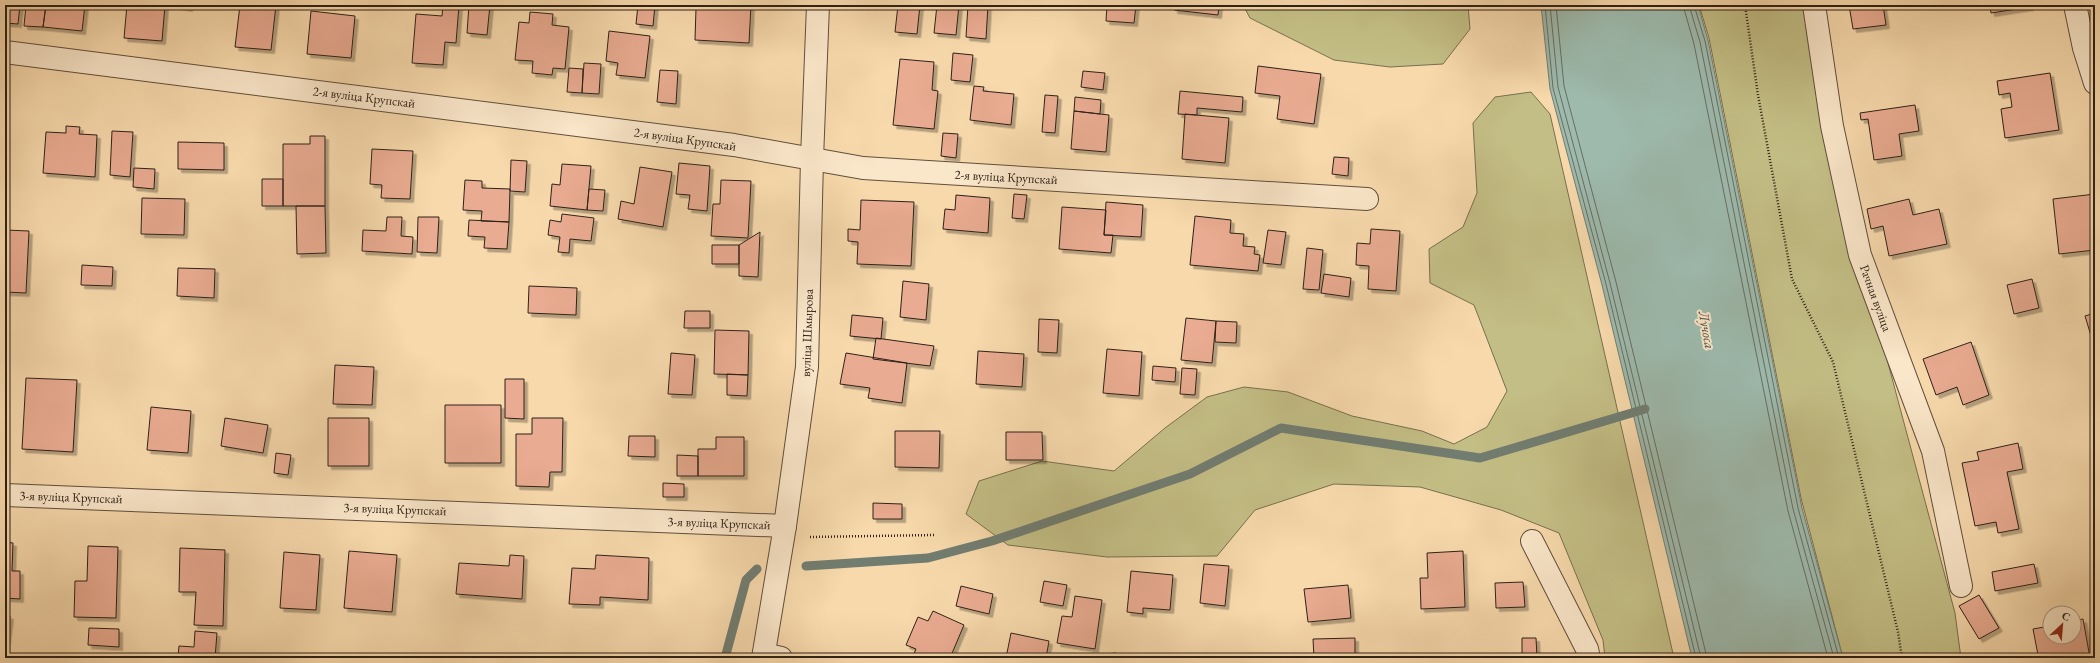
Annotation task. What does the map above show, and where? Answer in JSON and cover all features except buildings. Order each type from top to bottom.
[{"type":"street","name":"вуліца Шмырова","points":[[769,657],[807,367],[812,159],[818,5]]},
{"type":"street","name":"Рачная вуліца","points":[[1814,5],[1832,126],[1860,255],[1933,451],[1961,586]]},
{"type":"street","points":[[2075,5],[2084,48],[2095,82]]},
{"type":"street","name":"2-я вуліца Крупскай","points":[[5,52],[734,145],[864,168],[1368,199]]},
{"type":"street","name":"3-я вуліца Крупскай","points":[[5,494],[785,526]]},
{"type":"street","points":[[1532,541],[1587,649],[1589,658]]},
{"type":"path","points":[[1745,5],[1758,95],[1792,278],[1834,362],[1898,632],[1902,658]]},
{"type":"path","points":[[806,537],[934,535]]},
{"type":"shaded area","points":[[1243,5],[1468,5],[1470,29],[1443,64],[1390,67],[1334,60],[1250,18]]},
{"type":"shaded area","points":[[1699,5],[1810,5],[1833,158],[1955,613],[1961,658],[1843,658],[1801,498],[1709,38]]},
{"type":"shaded area","points":[[1531,92],[1550,114],[1674,658],[1605,658],[1603,640],[1559,533],[1501,510],[1420,487],[1334,484],[1255,510],[1217,556],[1107,557],[1008,545],[966,514],[979,481],[1042,461],[1114,471],[1165,428],[1207,397],[1244,387],[1288,392],[1352,416],[1422,431],[1454,444],[1487,427],[1507,391],[1474,305],[1430,283],[1429,249],[1463,227],[1477,193],[1473,123],[1495,97]]},
{"type":"water","name":"Лучоса","points":[[1541,5],[1698,5],[1708,40],[1802,508],[1843,658],[1692,658],[1602,285],[1550,89]]},
{"type":"waterway","points":[[806,566],[928,558],[992,541],[1190,474],[1281,428],[1480,458],[1645,409]]},
{"type":"waterway","points":[[725,658],[746,580],[757,569]]}]
